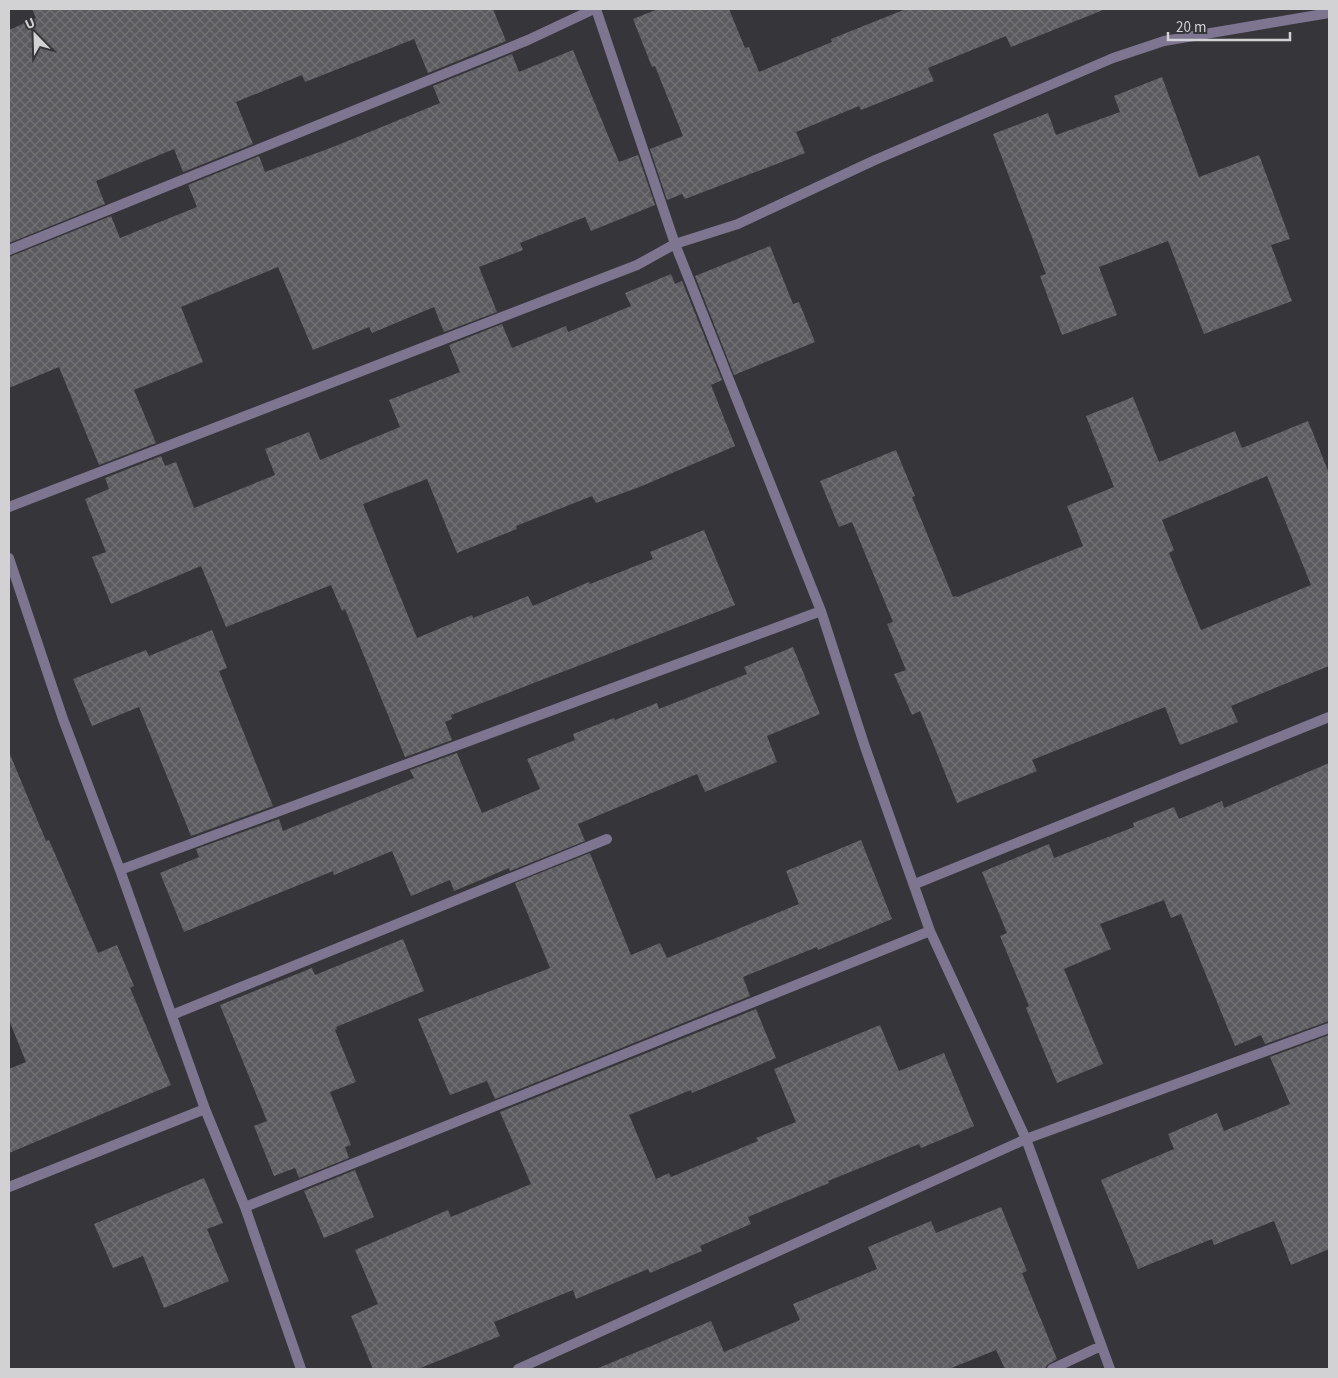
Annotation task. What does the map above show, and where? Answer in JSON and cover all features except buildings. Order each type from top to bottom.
[{"type":"street","points":[[9,250],[528,40],[595,9],[675,244],[821,611],[865,747],[915,884],[930,931],[1026,1139],[1110,1369]]},
{"type":"street","points":[[9,507],[637,265],[675,244],[738,224],[875,160],[1113,58],[1164,41],[1329,14]]},
{"type":"street","points":[[9,558],[63,719],[120,870],[205,1109],[245,1207],[302,1369]]},
{"type":"street","points":[[120,870],[821,611]]},
{"type":"street","points":[[915,884],[1329,717]]},
{"type":"street","points":[[172,1015],[607,839]]},
{"type":"street","points":[[245,1207],[930,931]]},
{"type":"street","points":[[518,1369],[1026,1139],[1329,1028]]},
{"type":"street","points":[[9,1187],[205,1109]]},
{"type":"street","points":[[1052,1369],[1101,1346]]}]
